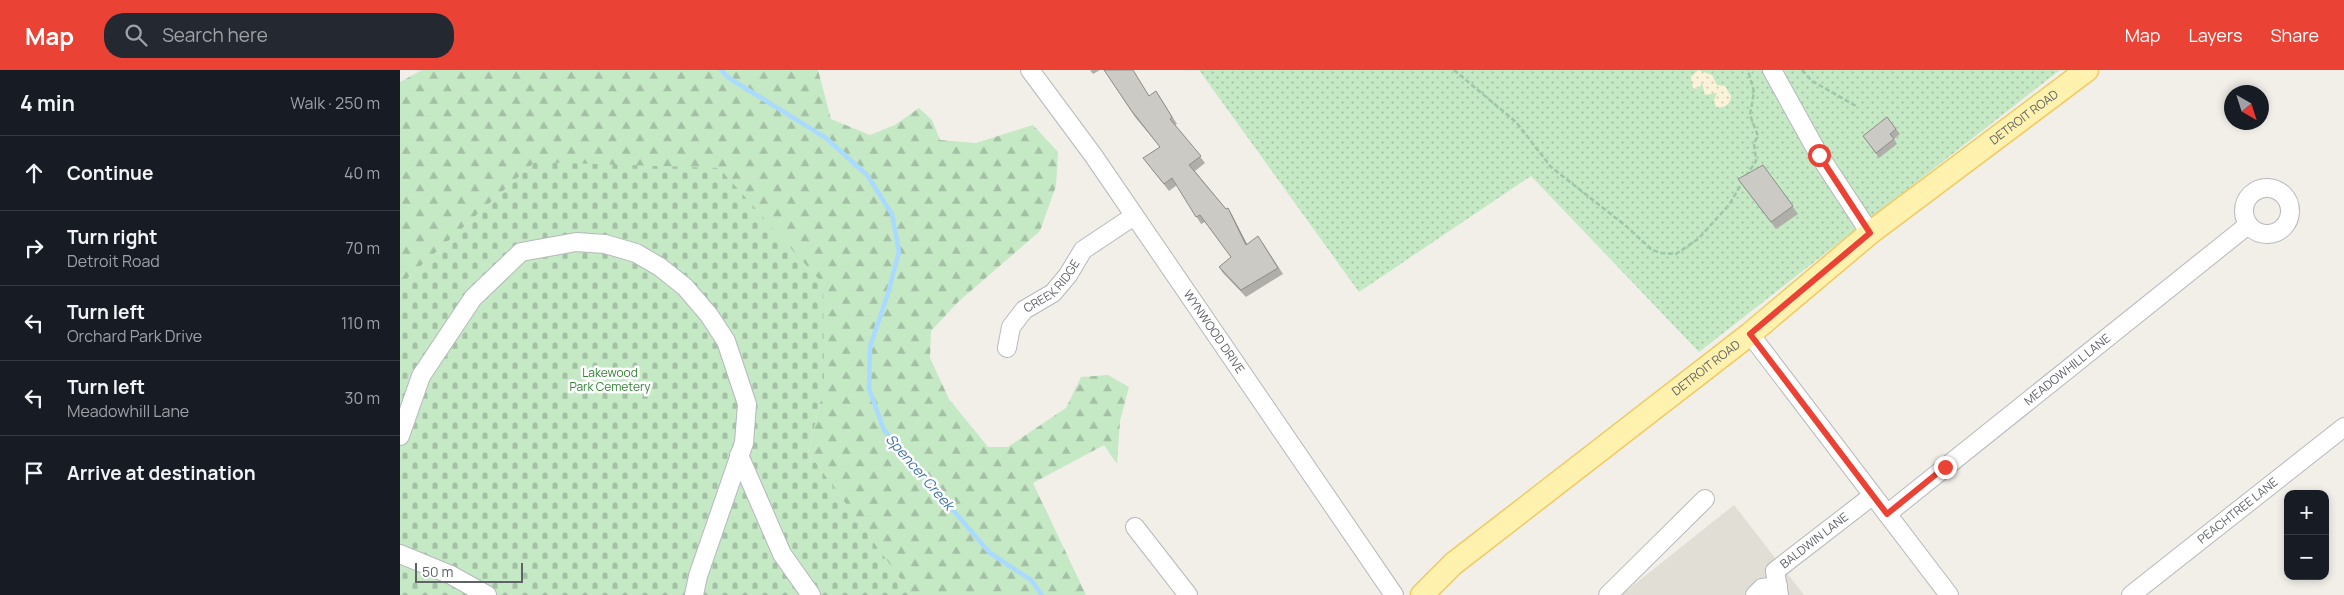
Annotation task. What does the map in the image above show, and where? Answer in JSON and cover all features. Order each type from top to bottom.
[{"type":"main road","name":"DETROIT ROAD","points":[[1422,595],[1453,564],[1750,334],[1870,233],[2087,70]]},
{"type":"street","name":"WYNWOOD DRIVE","points":[[1030,70],[1134,216],[1394,595]]},
{"type":"street","points":[[1772,70],[1819,155],[1870,233]]},
{"type":"street","name":"CREEK RIDGE","points":[[1007,348],[1011,327],[1024,310],[1053,293],[1068,275],[1083,250],[1134,216]]},
{"type":"street","name":"MEADOWHILL LANE","points":[[1887,514],[2248,225]]},
{"type":"street","points":[[400,436],[421,376],[473,298],[521,252],[576,242],[606,244],[636,252],[660,267],[684,287],[703,308],[726,342],[747,404],[744,443],[694,595]]},
{"type":"street","points":[[1750,334],[1949,595]]},
{"type":"street","name":"PEACHTREE LANE","points":[[2131,595],[2344,427]]},
{"type":"street","points":[[740,456],[782,554],[811,595]]},
{"type":"street","name":"BALDWIN LANE","points":[[1779,591],[1775,571],[1872,496]]},
{"type":"street","points":[[1608,595],[1704,499]]},
{"type":"street","points":[[1135,527],[1188,595]]},
{"type":"street","points":[[400,554],[451,575],[487,595]]},
{"type":"street","points":[[1755,595],[1762,588],[1779,591]]},
{"type":"path","points":[[1454,70],[1516,122],[1541,157],[1563,178],[1626,226],[1651,249],[1668,255],[1680,252],[1704,234],[1728,205],[1756,161],[1754,144],[1758,136],[1750,115],[1754,92],[1748,70]]},
{"type":"path","points":[[1802,70],[1817,84],[1856,106]]},
{"type":"shaded area","points":[[1734,505],[1804,595],[1621,595]]},
{"type":"green space","points":[[422,70],[818,70],[831,119],[870,135],[895,125],[919,108],[932,120],[940,140],[976,143],[1033,125],[1058,152],[1056,186],[1040,231],[958,302],[931,331],[930,358],[949,399],[988,447],[1008,447],[1066,408],[1081,377],[1108,375],[1129,387],[1120,421],[1117,464],[1104,445],[1033,483],[1086,595],[912,595],[808,452],[824,387],[535,162],[400,285],[400,82]]},
{"type":"green space","points":[[1199,70],[2060,70],[1699,352],[1531,176],[1359,292]]},
{"type":"green space","name":"Lakewood Park Cemetery","points":[[535,162],[719,168],[823,284],[824,387],[808,452],[912,595],[400,595],[400,285]]},
{"type":"sand","points":[[1698,70],[1712,75],[1717,85],[1725,86],[1731,96],[1730,101],[1726,105],[1716,107],[1714,100],[1717,93],[1705,95],[1702,83],[1698,89],[1693,88],[1691,77]]},
{"type":"building","points":[[1104,70],[1133,70],[1149,96],[1156,91],[1172,117],[1170,119],[1201,156],[1189,165],[1226,209],[1228,208],[1246,245],[1258,236],[1278,268],[1241,290],[1219,267],[1231,257],[1200,215],[1196,217],[1172,178],[1164,184],[1143,158],[1160,147],[1131,110]]},
{"type":"building","points":[[1887,117],[1896,129],[1890,134],[1894,139],[1876,153],[1863,136]]},
{"type":"building","points":[[1763,165],[1793,206],[1771,222],[1738,179]]},
{"type":"waterway","name":"Spencer Creek","points":[[721,70],[729,78],[826,138],[867,175],[892,214],[899,252],[870,347],[869,389],[884,430],[990,553],[1031,580],[1042,595]]},
{"type":"route","points":[[1819,155],[1870,233],[1750,334],[1887,514],[1945,467]]}]
